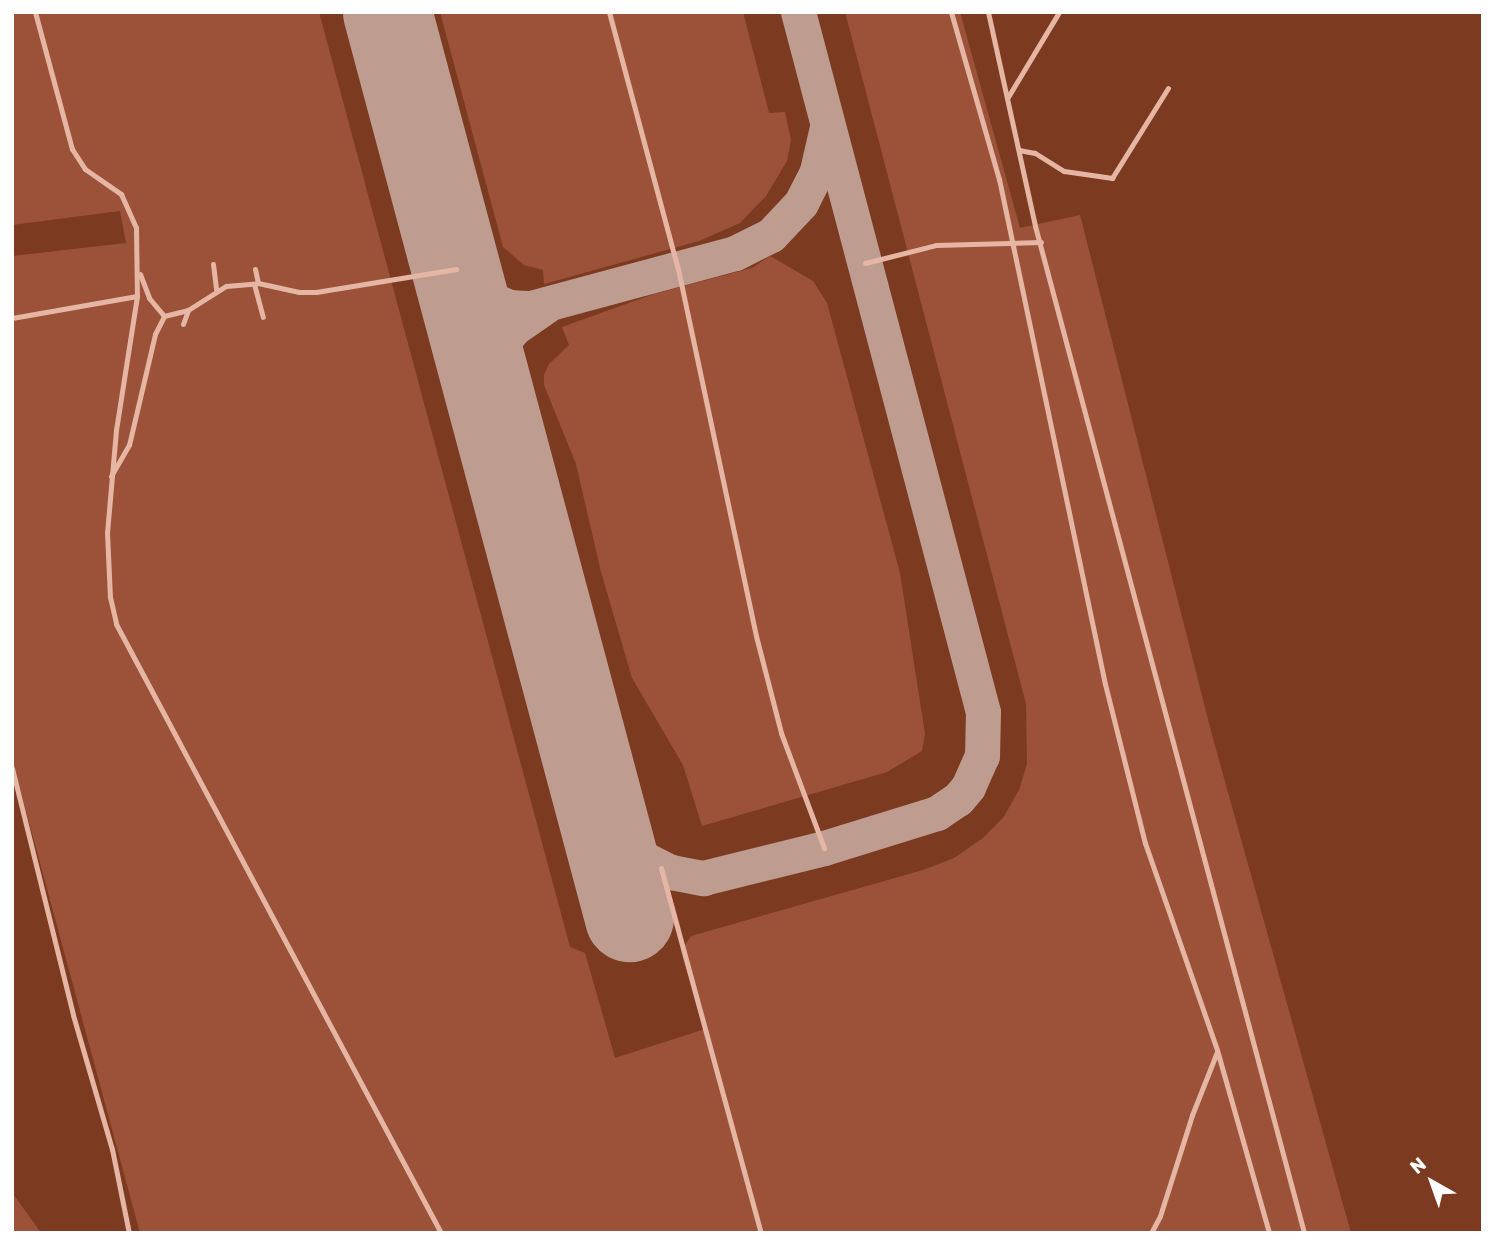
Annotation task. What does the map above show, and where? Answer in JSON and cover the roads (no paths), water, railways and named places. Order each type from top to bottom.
[{"type":"lane","points":[[34,12],[72,149],[85,169],[109,184],[124,199],[136,228],[143,286],[164,316]]},
{"type":"lane","points":[[609,12],[678,270],[755,636],[781,733],[824,848]]},
{"type":"lane","points":[[951,12],[999,179],[1010,244],[1033,335],[1105,684],[1145,843],[1217,1050],[1269,1233]]},
{"type":"lane","points":[[988,12],[1009,97],[1035,226],[1304,1233]]},
{"type":"lane","points":[[1009,97],[1059,12]]},
{"type":"lane","points":[[1019,150],[1035,153],[1064,171],[1110,179],[1118,173],[1168,88]]},
{"type":"lane","points":[[865,263],[936,245],[1041,242]]},
{"type":"lane","points":[[213,264],[216,290]]},
{"type":"lane","points":[[139,267],[111,476],[107,532],[110,597],[116,624],[441,1233]]},
{"type":"lane","points":[[256,269],[256,284],[263,317]]},
{"type":"lane","points":[[111,476],[129,445],[155,334],[164,316],[188,310],[226,286],[256,284],[299,292],[316,292],[456,269]]},
{"type":"lane","points":[[12,318],[137,296]]},
{"type":"lane","points":[[183,324],[188,310]]},
{"type":"lane","points":[[12,768],[73,1015],[112,1149],[130,1233]]},
{"type":"lane","points":[[661,868],[761,1233]]},
{"type":"lane","points":[[1151,1233],[1160,1216],[1192,1115],[1217,1050]]}]
